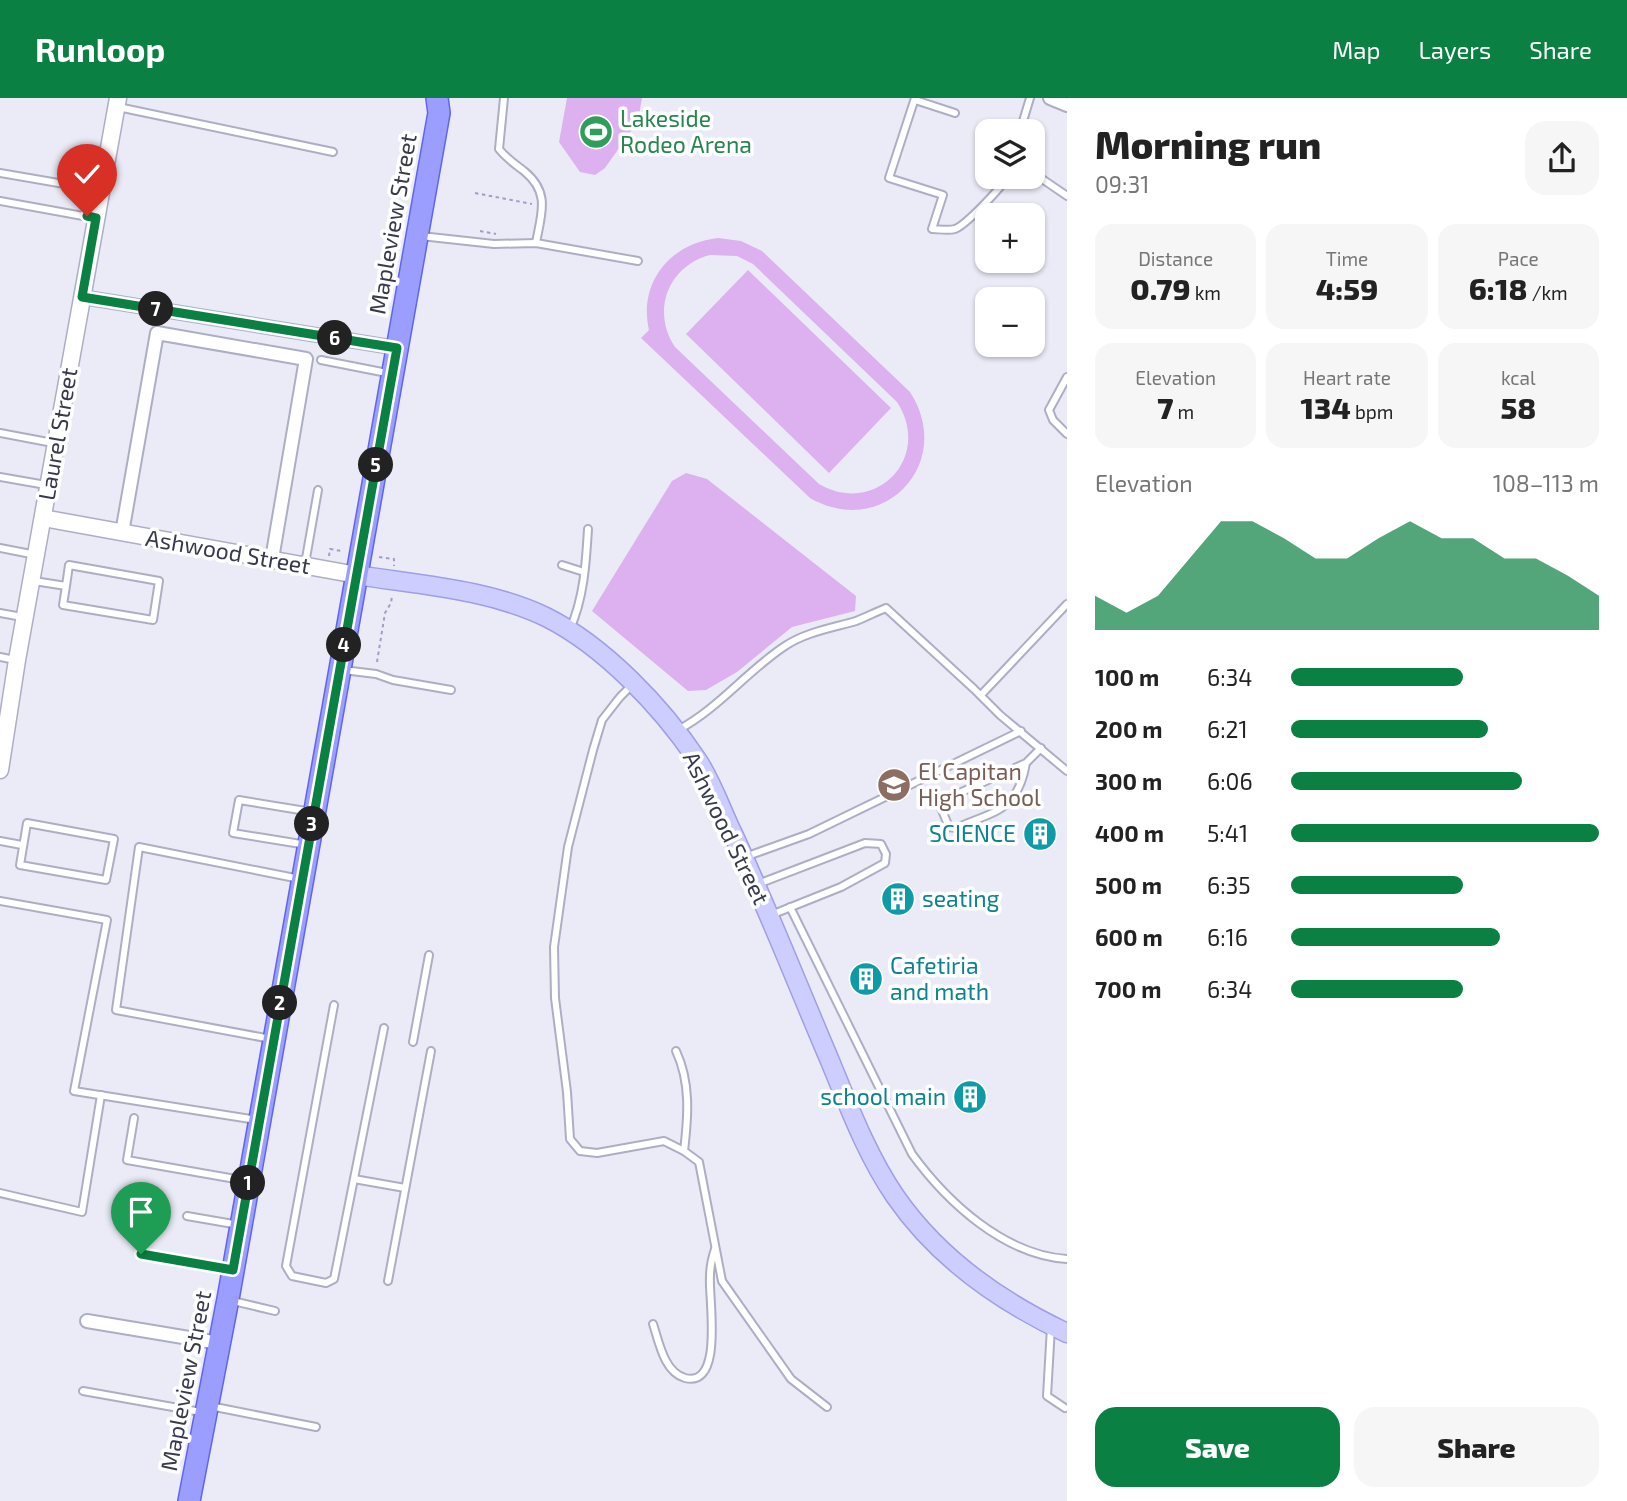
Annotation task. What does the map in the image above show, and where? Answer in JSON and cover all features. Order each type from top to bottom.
[{"type":"main road","name":"Mapleview Street","points":[[189,1501],[228,1299],[442,103]]},
{"type":"main road","name":"Ashwood Street","points":[[357,575],[508,602],[546,617],[583,639],[610,660],[634,684],[699,763],[744,857],[859,1132],[895,1195],[918,1225],[972,1277],[1030,1316],[1059,1329]]},
{"type":"street","points":[[1049,98],[1067,105]]},
{"type":"street","name":"Laurel Street","points":[[1,764],[55,443],[117,102]]},
{"type":"street","points":[[82,297],[397,348]]},
{"type":"street","points":[[122,533],[157,333],[306,359],[272,559]]},
{"type":"street","name":"Ashwood Street","points":[[43,518],[357,575]]},
{"type":"street","points":[[87,1321],[219,1343]]},
{"type":"lane","points":[[504,98],[499,149],[536,184],[544,202],[536,243]]},
{"type":"lane","points":[[1024,119],[1030,98]]},
{"type":"lane","points":[[955,113],[915,99],[889,177],[943,195],[932,229],[955,229],[976,214],[998,189]]},
{"type":"lane","points":[[117,102],[333,152]]},
{"type":"lane","points":[[0,173],[101,190]]},
{"type":"lane","points":[[1045,181],[1067,196]]},
{"type":"lane","points":[[0,201],[96,218]]},
{"type":"lane","points":[[417,235],[502,244],[536,243],[638,261]]},
{"type":"lane","points":[[321,360],[393,374]]},
{"type":"lane","points":[[1067,377],[1049,410],[1053,420],[1067,434]]},
{"type":"lane","points":[[0,433],[55,443]]},
{"type":"lane","points":[[0,477],[48,485]]},
{"type":"lane","points":[[305,565],[318,490]]},
{"type":"lane","points":[[569,631],[579,605],[588,529]]},
{"type":"lane","points":[[0,548],[37,555]]},
{"type":"lane","points":[[69,565],[159,581],[153,620],[63,605],[65,586],[69,565]]},
{"type":"lane","points":[[562,565],[584,572]]},
{"type":"lane","points":[[32,580],[65,586]]},
{"type":"lane","points":[[981,695],[1067,604]]},
{"type":"lane","points":[[676,732],[695,721],[785,645],[817,630],[859,620],[886,608],[1000,715],[1067,771]]},
{"type":"lane","points":[[0,612],[25,617]]},
{"type":"lane","points":[[0,657],[17,660]]},
{"type":"lane","points":[[340,670],[376,674],[393,680],[451,690]]},
{"type":"lane","points":[[634,684],[602,720],[568,847],[554,960],[555,998],[570,1139],[580,1151],[597,1153],[664,1141],[699,1162],[722,1281],[791,1379],[827,1407]]},
{"type":"lane","points":[[744,857],[809,834],[1021,731]]},
{"type":"lane","points":[[1026,763],[1019,791],[1004,807],[956,828],[949,827],[941,808],[946,799],[1026,763],[1041,748]]},
{"type":"lane","points":[[309,845],[233,833],[239,800],[314,813]]},
{"type":"lane","points":[[27,823],[114,839],[106,880],[20,865],[22,845],[27,823]]},
{"type":"lane","points":[[0,841],[22,845]]},
{"type":"lane","points":[[756,885],[866,842],[881,844],[886,854],[885,863],[841,887],[769,916]]},
{"type":"lane","points":[[274,1040],[116,1010],[139,847],[302,879]]},
{"type":"lane","points":[[0,901],[107,920],[74,1091],[259,1121]]},
{"type":"lane","points":[[790,907],[912,1154],[926,1174],[983,1228],[1015,1245],[1057,1259],[1067,1259]]},
{"type":"lane","points":[[413,1042],[429,955]]},
{"type":"lane","points":[[334,1005],[286,1266],[292,1276],[326,1283],[334,1279],[384,1028]]},
{"type":"lane","points":[[388,1280],[431,1051]]},
{"type":"lane","points":[[676,1051],[683,1066],[687,1090],[684,1151]]},
{"type":"lane","points":[[0,1193],[82,1212],[101,1096]]},
{"type":"lane","points":[[134,1118],[127,1160],[248,1182]]},
{"type":"lane","points":[[354,1179],[405,1188]]},
{"type":"lane","points":[[187,1216],[241,1226]]},
{"type":"lane","points":[[653,1324],[664,1358],[675,1372],[686,1378],[698,1377],[707,1370],[712,1336],[709,1276],[716,1249]]},
{"type":"lane","points":[[141,1254],[233,1270]]},
{"type":"lane","points":[[228,1299],[275,1311]]},
{"type":"lane","points":[[1059,1329],[1047,1396],[1065,1408]]},
{"type":"lane","points":[[83,1391],[316,1427]]},
{"type":"path","points":[[475,193],[538,205]]},
{"type":"path","points":[[480,230],[506,235]]},
{"type":"path","points":[[377,662],[385,613],[391,603]]},
{"type":"shaded area","name":"Lakeside Rodeo Arena","points":[[567,98],[642,98],[638,121],[605,168],[595,175],[580,172],[559,142]]},
{"type":"shaded area","points":[[718,238],[741,241],[762,251],[910,392],[922,419],[924,444],[918,468],[905,487],[886,502],[863,509],[837,508],[810,498],[641,338],[649,330],[649,296],[662,268],[686,248],[701,241]],"holes":[[[710,255],[737,256],[753,264],[897,402],[906,423],[908,443],[903,461],[893,476],[878,487],[860,493],[840,492],[819,484],[675,347],[664,319],[664,305],[674,279],[683,269]]]},
{"type":"shaded area","points":[[748,270],[891,408],[829,473],[686,334]]},
{"type":"shaded area","points":[[686,473],[707,479],[856,596],[855,611],[792,627],[737,672],[706,690],[688,691],[592,611],[672,481]]},
{"type":"place","name":"Lakeside Rodeo Arena","points":[[596,132]]},
{"type":"place","name":"El Capitan High School","points":[[894,785]]},
{"type":"place","name":"SCIENCE","points":[[1040,834]]},
{"type":"place","name":"seating","points":[[898,899]]},
{"type":"place","name":"Cafetiria and math","points":[[866,979]]},
{"type":"place","name":"school main","points":[[970,1097]]},
{"type":"route","points":[[87,216],[96,218],[82,297],[397,348],[233,1270],[141,1254]]}]
